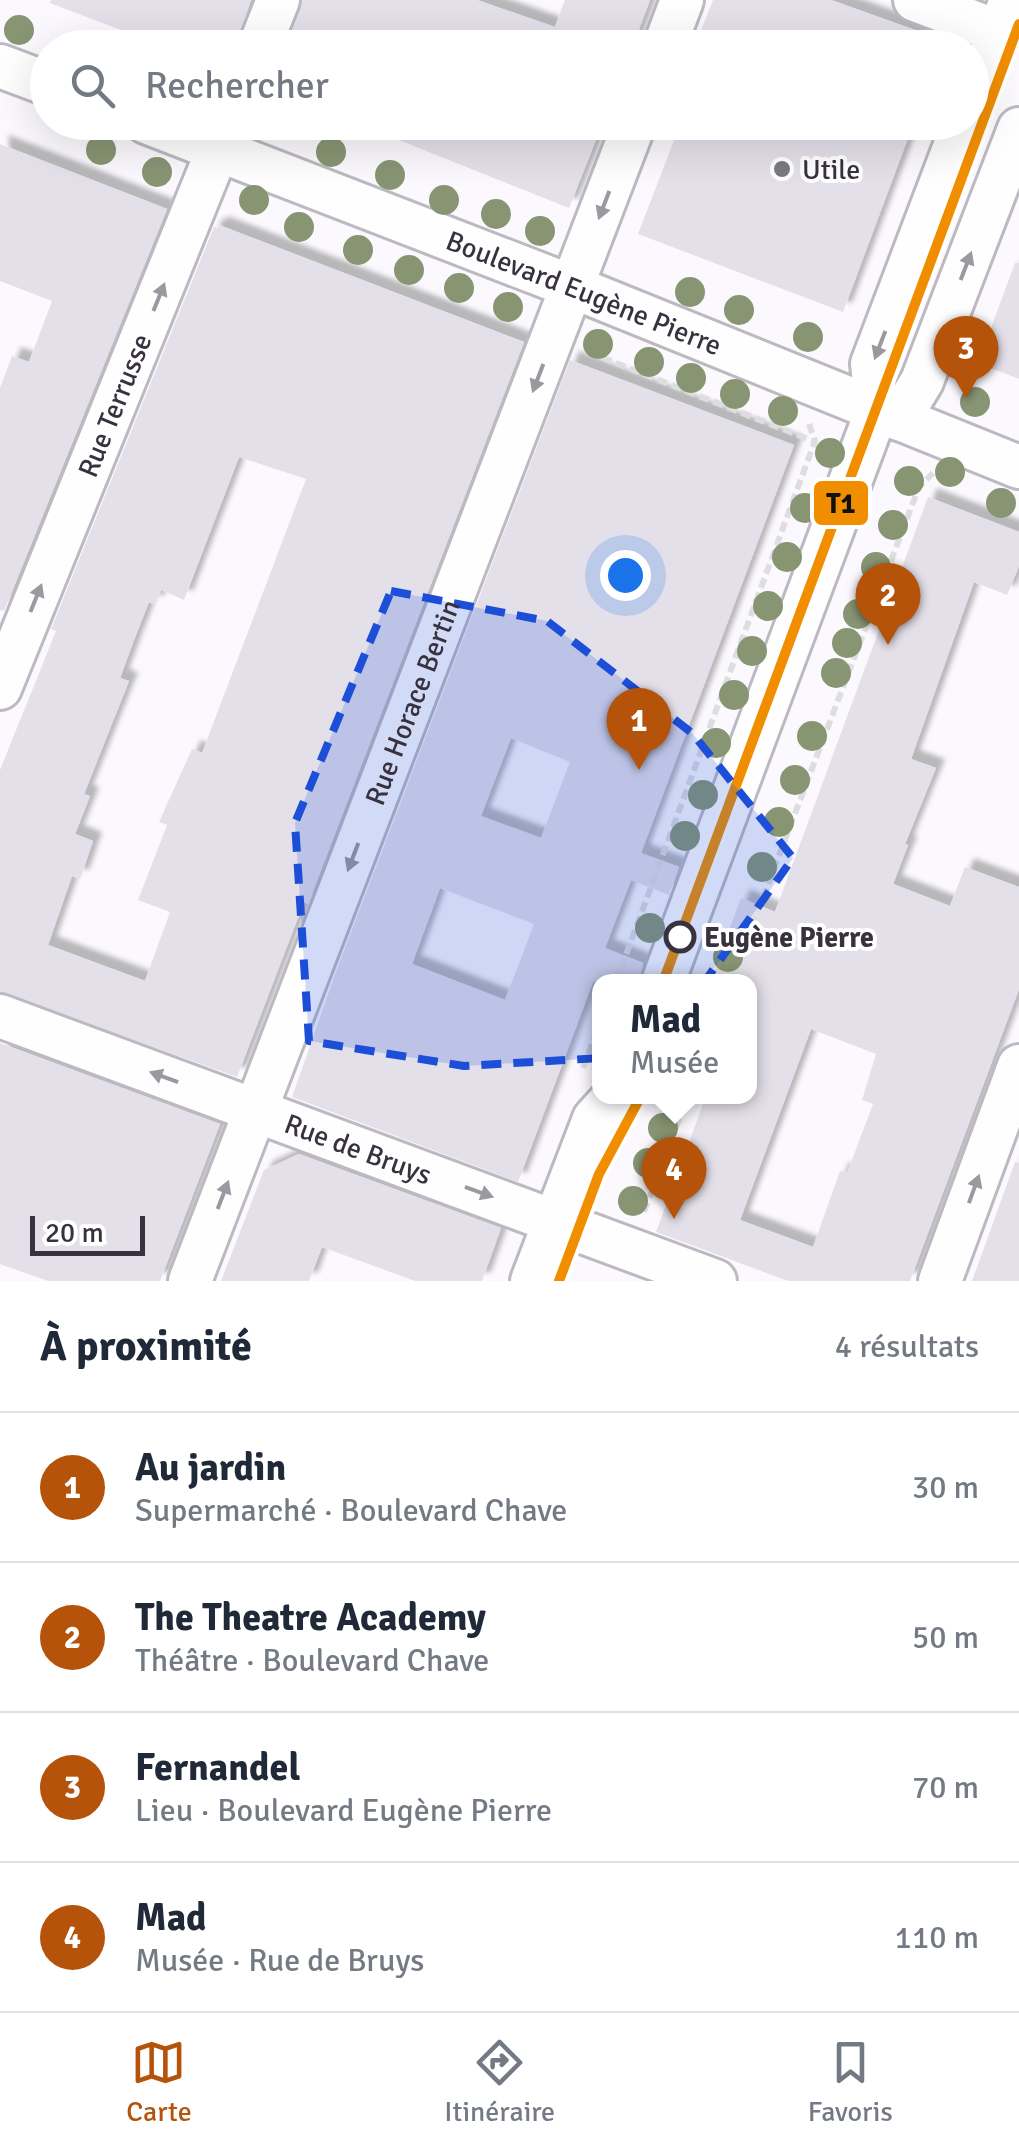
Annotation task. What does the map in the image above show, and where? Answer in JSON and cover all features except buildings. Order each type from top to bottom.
[{"type":"street","points":[[266,30],[278,0]]},
{"type":"street","points":[[671,30],[682,0]]},
{"type":"street","points":[[915,0],[1005,16],[989,59]]},
{"type":"street","points":[[0,66],[30,77]]},
{"type":"street","points":[[666,974],[888,415],[922,381],[1019,128]]},
{"type":"street","name":"Rue Terrusse","points":[[0,688],[8,643],[222,140]]},
{"type":"street","name":"Boulevard Eugène Pierre","points":[[233,140],[573,287],[1019,467]]},
{"type":"street","name":"Rue Horace Bertin","points":[[190,1281],[628,140]]},
{"type":"street","points":[[888,415],[872,364],[957,140]]},
{"type":"street","name":"Rue de Bruys","points":[[0,1016],[716,1281]]},
{"type":"street","points":[[940,1281],[1019,1066]]},
{"type":"street","points":[[532,1281],[594,1119],[607,1104]]},
{"type":"path","points":[[574,346],[814,441]]},
{"type":"path","points":[[619,974],[814,441],[806,415]]},
{"type":"path","points":[[734,974],[919,487],[940,467]]},
{"type":"path","points":[[794,798],[810,772]]},
{"type":"path","points":[[641,1222],[685,1104]]},
{"type":"path","points":[[672,1138],[677,1117]]},
{"type":"highlighted area","points":[[391,591],[547,621],[692,733],[793,858],[652,1055],[464,1066],[309,1041],[295,823]]},
{"type":"transit line","name":"T1","points":[[989,105],[1019,24]]},
{"type":"transit line","name":"T1","points":[[666,974],[976,140]]},
{"type":"transit line","name":"T1","points":[[559,1281],[599,1174],[637,1104]]},
{"type":"place","name":"Utile","points":[[782,169]]},
{"type":"place","name":"Fernandel","points":[[966,398]]},
{"type":"place","name":"The Theatre Academy","points":[[888,645]]},
{"type":"place","name":"Au jardin","points":[[639,770]]},
{"type":"place","name":"Eugène Pierre","points":[[680,937]]},
{"type":"place","name":"Mad","points":[[674,1219]]}]
